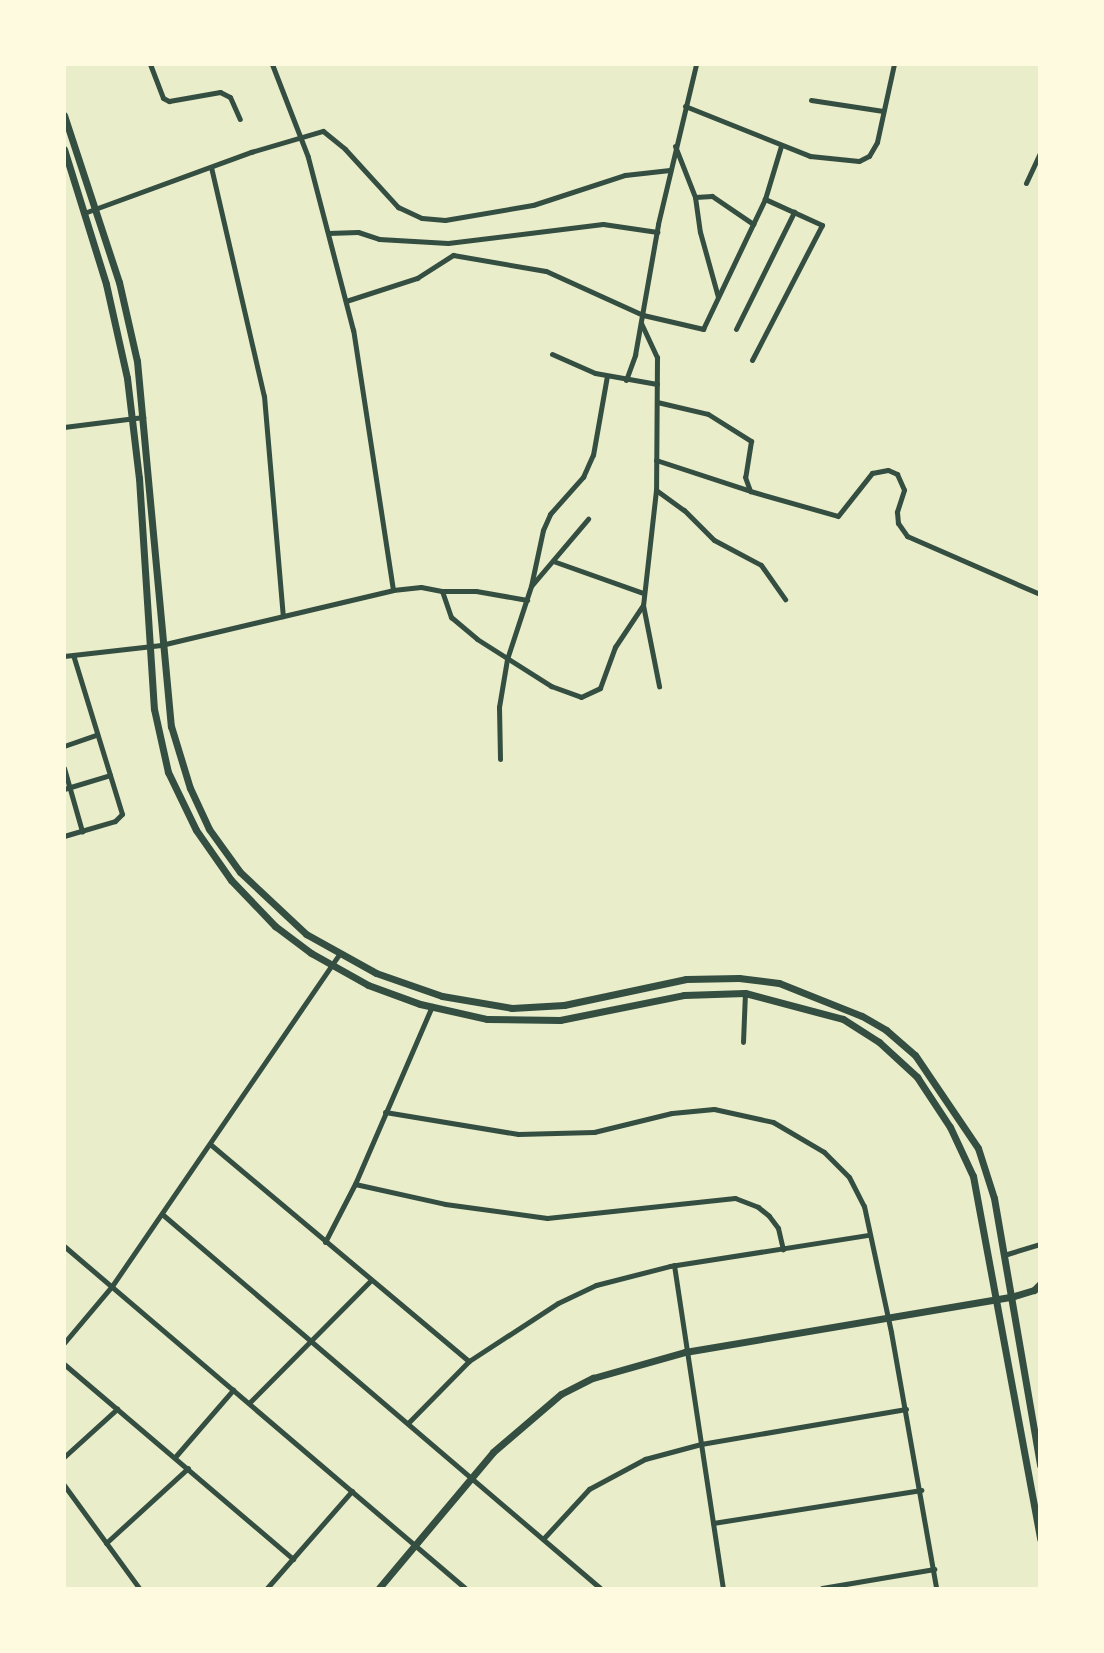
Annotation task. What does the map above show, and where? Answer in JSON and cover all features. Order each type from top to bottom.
[{"type":"street","points":[[150,64],[163,98],[169,101],[220,92],[230,98],[240,119]]},
{"type":"street","points":[[272,64],[300,136],[346,302],[393,590]]},
{"type":"street","points":[[626,380],[643,315],[675,146],[696,64]]},
{"type":"street","points":[[685,106],[781,146],[819,159],[865,159],[877,142],[894,64]]},
{"type":"street","points":[[811,100],[883,111]]},
{"type":"street","points":[[64,115],[119,282],[144,417],[161,645],[171,726],[190,788],[209,829],[240,872],[276,909],[306,934],[376,973],[442,996],[513,1008],[564,1005],[686,979],[739,978],[779,984],[862,1016],[915,1055],[978,1148],[992,1188],[1040,1465]]},
{"type":"street","points":[[84,213],[300,136],[323,131],[345,149],[398,207],[422,218],[445,220],[532,205],[625,175],[670,170]]},
{"type":"street","points":[[675,146],[695,196],[700,232],[718,298]]},
{"type":"street","points":[[346,302],[417,278],[453,255],[546,271],[643,315],[700,329],[718,298],[765,199],[781,146]]},
{"type":"street","points":[[64,149],[106,284],[132,418],[140,478],[154,709],[168,772],[196,830],[231,880],[276,926],[332,965],[368,984],[432,1006],[487,1019],[560,1020],[684,995],[745,993],[843,1019],[879,1042],[917,1077],[950,1127],[973,1176],[998,1299],[1040,1539]]},
{"type":"street","points":[[1026,183],[1040,153]]},
{"type":"street","points":[[211,167],[264,396],[283,616]]},
{"type":"street","points":[[695,196],[712,196],[753,224]]},
{"type":"street","points":[[752,360],[822,225],[765,199]]},
{"type":"street","points":[[736,329],[794,212]]},
{"type":"street","points":[[328,233],[358,232],[379,239],[448,243],[603,224],[657,232]]},
{"type":"street","points":[[641,322],[657,357],[656,490],[643,605],[659,686]]},
{"type":"street","points":[[552,354],[607,376],[657,384]]},
{"type":"street","points":[[500,759],[499,707],[507,659],[527,600],[550,514],[583,477],[593,455],[607,376]]},
{"type":"street","points":[[657,402],[708,414],[752,441],[747,490]]},
{"type":"street","points":[[64,427],[144,417]]},
{"type":"street","points":[[656,460],[747,490],[838,516],[863,480],[872,473],[888,470],[902,482],[904,490],[897,512],[901,530],[907,536],[1040,594]]},
{"type":"street","points":[[656,490],[684,510],[714,540],[761,565],[785,599]]},
{"type":"street","points":[[531,586],[588,519]]},
{"type":"street","points":[[553,561],[644,593]]},
{"type":"street","points":[[64,656],[161,645],[393,590],[421,587],[442,591],[476,591],[527,600]]},
{"type":"street","points":[[442,591],[451,617],[507,659],[560,691],[587,696],[600,688],[621,637],[643,605]]},
{"type":"street","points":[[64,836],[115,821],[122,814],[73,655]]},
{"type":"street","points":[[64,746],[96,735]]},
{"type":"street","points":[[64,768],[82,831]]},
{"type":"street","points":[[68,788],[110,775]]},
{"type":"street","points":[[64,1343],[112,1286],[340,953]]},
{"type":"street","points":[[743,1042],[745,993]]},
{"type":"street","points":[[325,1242],[355,1184],[432,1006]]},
{"type":"street","points":[[386,1112],[518,1134],[606,1130],[696,1110],[737,1112],[788,1128],[840,1166],[859,1194],[870,1235],[906,1409],[936,1588]]},
{"type":"street","points":[[210,1144],[469,1361]]},
{"type":"street","points":[[355,1184],[445,1204],[547,1218],[735,1198],[758,1207],[768,1216],[778,1228],[783,1249]]},
{"type":"street","points":[[162,1214],[472,1476],[600,1588]]},
{"type":"street","points":[[408,1423],[469,1361],[558,1303],[614,1279],[674,1265],[870,1235]]},
{"type":"street","points":[[1004,1255],[1040,1244]]},
{"type":"street","points":[[64,1246],[465,1588]]},
{"type":"street","points":[[674,1265],[685,1352],[723,1588]]},
{"type":"street","points":[[249,1403],[371,1280]]},
{"type":"street","points":[[380,1588],[472,1476],[529,1418],[561,1394],[635,1363],[888,1316],[1011,1297],[1038,1288]]},
{"type":"street","points":[[64,1364],[175,1456],[293,1559]]},
{"type":"street","points":[[175,1456],[233,1390]]},
{"type":"street","points":[[64,1457],[117,1409]]},
{"type":"street","points":[[543,1539],[576,1501],[606,1477],[645,1458],[701,1444],[906,1409]]},
{"type":"street","points":[[106,1543],[189,1468]]},
{"type":"street","points":[[64,1485],[139,1588]]},
{"type":"street","points":[[267,1588],[352,1491]]},
{"type":"street","points":[[713,1523],[921,1491]]},
{"type":"street","points":[[822,1588],[934,1569]]}]
